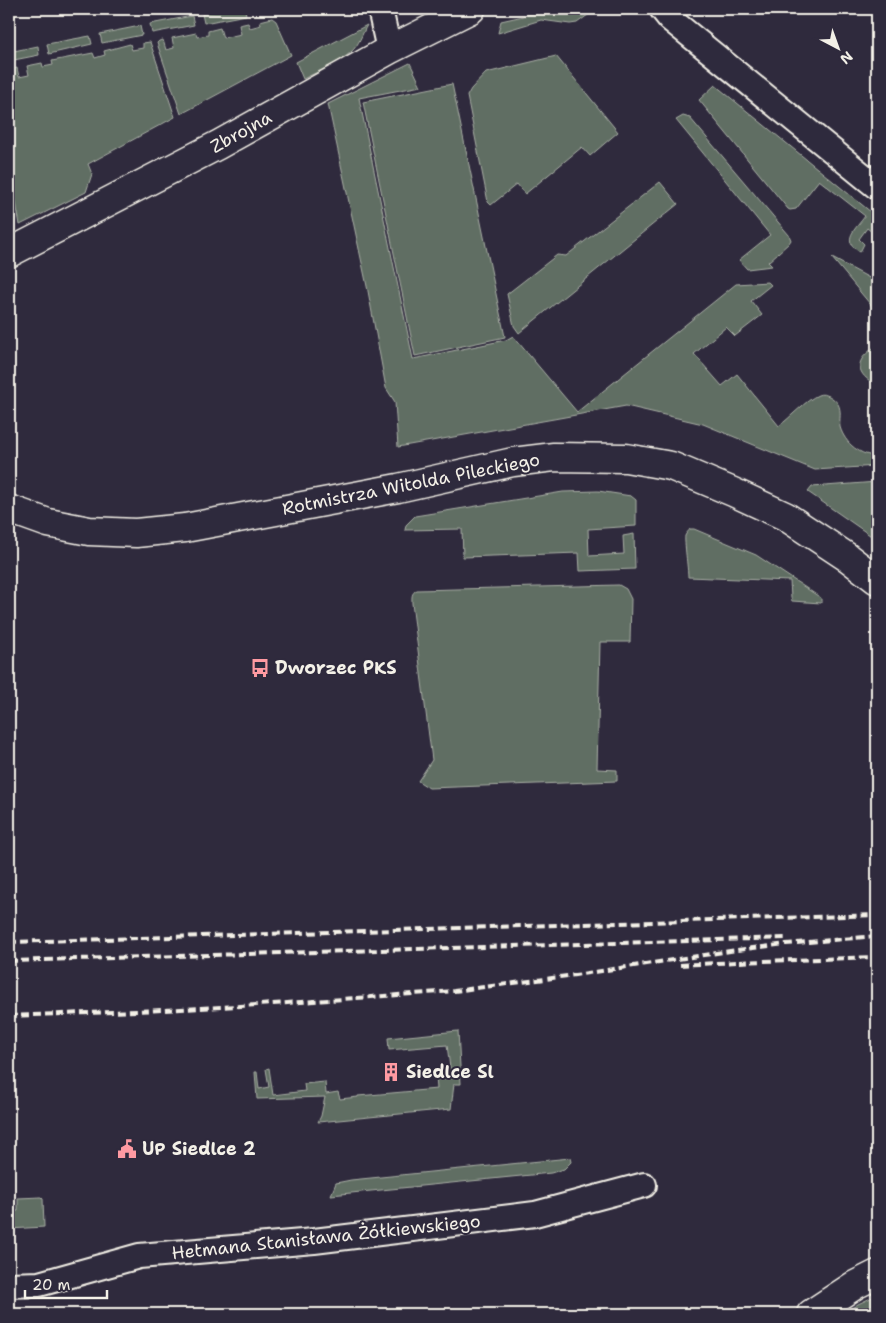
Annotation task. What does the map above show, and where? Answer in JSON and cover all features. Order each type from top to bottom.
[{"type":"main road","name":"Zbrojna","points":[[9,253],[218,145],[389,50],[471,9]]},
{"type":"main road","name":"Rotmistrza Witolda Pileckiego","points":[[9,509],[48,524],[89,531],[136,533],[185,528],[398,488],[513,462],[554,457],[626,458],[671,466],[785,516],[847,557],[877,580]]},
{"type":"main road","points":[[811,1314],[855,1285],[877,1274]]},
{"type":"street","points":[[380,9],[389,50]]},
{"type":"street","points":[[662,9],[670,19],[877,186]]},
{"type":"street","name":"Hetmana Stanisława Żółkiewskiego","points":[[9,1284],[39,1284],[139,1256],[314,1241],[535,1214],[644,1186]]},
{"type":"green space","points":[[229,9],[245,9],[246,15],[204,23],[202,14]]},
{"type":"green space","points":[[554,9],[596,9],[577,23],[570,24],[541,20],[498,33],[501,21]]},
{"type":"green space","points":[[192,16],[194,25],[152,33],[150,24]]},
{"type":"green space","points":[[272,18],[276,21],[291,55],[181,114],[157,43],[163,40],[166,50],[174,48],[172,38],[196,33],[197,37],[208,35],[208,31],[220,28],[223,38],[241,34],[239,25],[248,23],[250,28],[261,25],[260,21]]},
{"type":"green space","points":[[367,25],[356,46],[347,56],[303,79],[296,62]]},
{"type":"green space","points":[[140,26],[142,35],[102,43],[100,34]]},
{"type":"green space","points":[[90,36],[92,44],[49,54],[47,44]]},
{"type":"green space","points":[[150,42],[175,117],[88,164],[92,174],[86,192],[20,225],[9,163],[9,70],[17,68],[19,77],[29,75],[27,66],[42,63],[43,67],[53,65],[52,61],[93,53],[95,58],[105,55],[104,51],[130,44],[132,50],[143,48],[143,43]]},
{"type":"green space","points":[[38,46],[39,55],[9,61],[9,52]]},
{"type":"green space","points":[[556,56],[618,132],[590,156],[582,147],[525,194],[517,184],[491,205],[488,202],[467,96],[486,73]]},
{"type":"green space","points":[[410,63],[421,86],[359,98],[413,359],[506,340],[513,336],[577,412],[736,284],[768,282],[771,285],[751,301],[762,315],[735,336],[726,327],[694,354],[722,386],[737,374],[779,426],[813,397],[824,394],[832,398],[839,407],[842,433],[854,448],[865,454],[877,456],[877,466],[815,470],[703,424],[626,406],[398,447],[395,402],[386,388],[368,291],[328,104]]},
{"type":"green space","points":[[452,84],[505,337],[415,356],[363,102]]},
{"type":"green space","points":[[715,85],[877,217],[877,236],[867,228],[859,239],[864,244],[860,252],[854,248],[850,239],[854,230],[865,216],[819,180],[796,209],[788,209],[699,100]]},
{"type":"green space","points":[[683,116],[690,118],[789,235],[791,240],[789,243],[768,262],[772,266],[747,269],[739,260],[770,235],[676,120]]},
{"type":"green space","points":[[660,182],[678,204],[519,333],[514,326],[507,294],[557,255],[566,256]]},
{"type":"green space","points":[[832,258],[877,282],[877,312],[875,310]]},
{"type":"green space","points":[[877,345],[877,383],[863,375],[860,363],[863,357]]},
{"type":"green space","points":[[877,482],[877,540],[808,492],[812,487]]},
{"type":"green space","points":[[598,491],[631,496],[636,500],[636,526],[588,529],[589,556],[624,554],[623,536],[634,534],[635,569],[580,571],[579,553],[463,557],[462,529],[405,530],[406,525],[415,516],[563,492]]},
{"type":"green space","points":[[690,529],[756,555],[821,598],[821,603],[792,601],[790,581],[688,577],[685,535]]},
{"type":"green space","points":[[619,585],[626,589],[631,599],[630,642],[600,642],[597,769],[617,770],[617,781],[429,788],[418,781],[432,760],[412,603],[414,592],[417,590]]},
{"type":"green space","points":[[458,1031],[461,1084],[454,1084],[451,1109],[318,1122],[325,1097],[257,1099],[255,1072],[257,1072],[259,1089],[269,1087],[266,1069],[269,1068],[273,1095],[305,1091],[304,1084],[325,1082],[326,1094],[338,1092],[340,1099],[437,1089],[436,1077],[451,1075],[447,1045],[389,1050],[388,1038]]},
{"type":"green space","points":[[570,1158],[571,1162],[564,1169],[551,1173],[331,1195],[336,1183],[351,1180]]},
{"type":"green space","points":[[41,1197],[43,1199],[44,1227],[9,1229],[9,1211],[18,1211],[18,1198]]},
{"type":"green space","points":[[877,1295],[877,1314],[843,1314],[858,1304]]},
{"type":"railway","points":[[9,942],[877,915]]},
{"type":"railway","points":[[9,1016],[259,1005],[454,991],[575,975],[730,951],[877,936]]},
{"type":"railway","points":[[9,961],[787,938]]},
{"type":"railway","points":[[680,965],[877,957]]},
{"type":"place","name":"Dworzec PKS","points":[[260,668]]},
{"type":"place","name":"Siedlce Sl","points":[[391,1072]]},
{"type":"place","name":"UP Siedlce 2","points":[[127,1149]]}]
